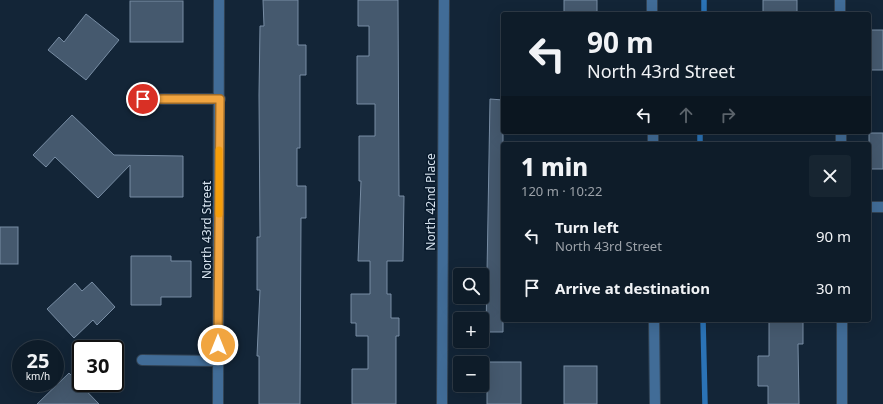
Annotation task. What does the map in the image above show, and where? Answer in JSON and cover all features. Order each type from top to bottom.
[{"type":"street","name":"North 43rd Street","points":[[218,404],[220,0]]},
{"type":"street","name":"North 42nd Place","points":[[442,404],[444,0]]},
{"type":"street","points":[[652,0],[652,12]]},
{"type":"street","points":[[840,0],[840,12]]},
{"type":"street","points":[[143,99],[220,99]]},
{"type":"street","points":[[871,207],[883,207]]},
{"type":"street","points":[[654,322],[655,404]]},
{"type":"street","points":[[842,322],[842,404]]},
{"type":"street","points":[[142,360],[218,360]]},
{"type":"building","points":[[263,0],[298,0],[298,45],[306,45],[306,75],[300,75],[300,148],[297,148],[297,186],[306,186],[306,218],[301,218],[300,404],[259,404],[259,356],[257,356],[260,290],[257,290],[257,237],[260,237],[259,95],[260,26],[264,26]]},
{"type":"building","points":[[358,0],[398,0],[399,196],[404,196],[403,261],[387,261],[387,294],[391,294],[391,318],[399,318],[399,336],[396,336],[396,404],[352,404],[352,369],[368,369],[368,336],[356,336],[356,323],[351,323],[351,294],[370,294],[370,261],[358,261],[361,181],[359,181],[359,136],[375,136],[375,104],[357,104],[357,56],[369,56],[369,26],[358,26]]},
{"type":"building","points":[[564,0],[597,0],[597,12],[564,12]]},
{"type":"building","points":[[763,0],[797,0],[797,12],[763,12]]},
{"type":"building","points":[[130,1],[183,1],[183,42],[130,42]]},
{"type":"building","points":[[86,14],[119,40],[86,80],[48,50],[59,37],[64,42]]},
{"type":"building","points":[[871,30],[883,30],[883,70],[871,70]]},
{"type":"building","points":[[490,99],[501,100],[501,134],[503,134],[503,142],[501,142],[501,322],[503,322],[503,332],[489,332],[489,312],[486,312],[486,304],[489,304],[489,268],[487,268]]},
{"type":"building","points":[[72,115],[114,155],[183,156],[183,197],[130,197],[130,165],[98,198],[55,157],[46,167],[33,155]]},
{"type":"building","points":[[883,133],[883,169],[871,169],[871,142],[869,142],[869,134]]},
{"type":"building","points":[[0,227],[18,227],[18,264],[0,264]]},
{"type":"building","points":[[131,256],[171,256],[171,261],[191,261],[191,297],[161,297],[161,305],[131,305]]},
{"type":"building","points":[[92,282],[115,307],[97,325],[93,320],[74,338],[47,309],[75,283],[82,291]]},
{"type":"building","points":[[769,322],[803,322],[803,344],[798,344],[799,404],[768,404],[768,386],[758,386],[758,356],[769,356]]},
{"type":"building","points":[[489,362],[521,362],[521,404],[487,404],[487,392],[489,392]]},
{"type":"building","points":[[564,366],[597,366],[597,404],[564,404]]},
{"type":"building","points":[[69,373],[72,376],[72,392],[87,392],[99,404],[37,404],[49,392],[64,392],[64,378]]},
{"type":"waterway","points":[[704,0],[704,12]]},
{"type":"waterway","points":[[700,134],[700,142]]},
{"type":"waterway","points":[[703,322],[705,404]]},
{"type":"slow traffic","points":[[219,150],[219,214]]},
{"type":"route","points":[[143,99],[220,99],[218,345]]}]
